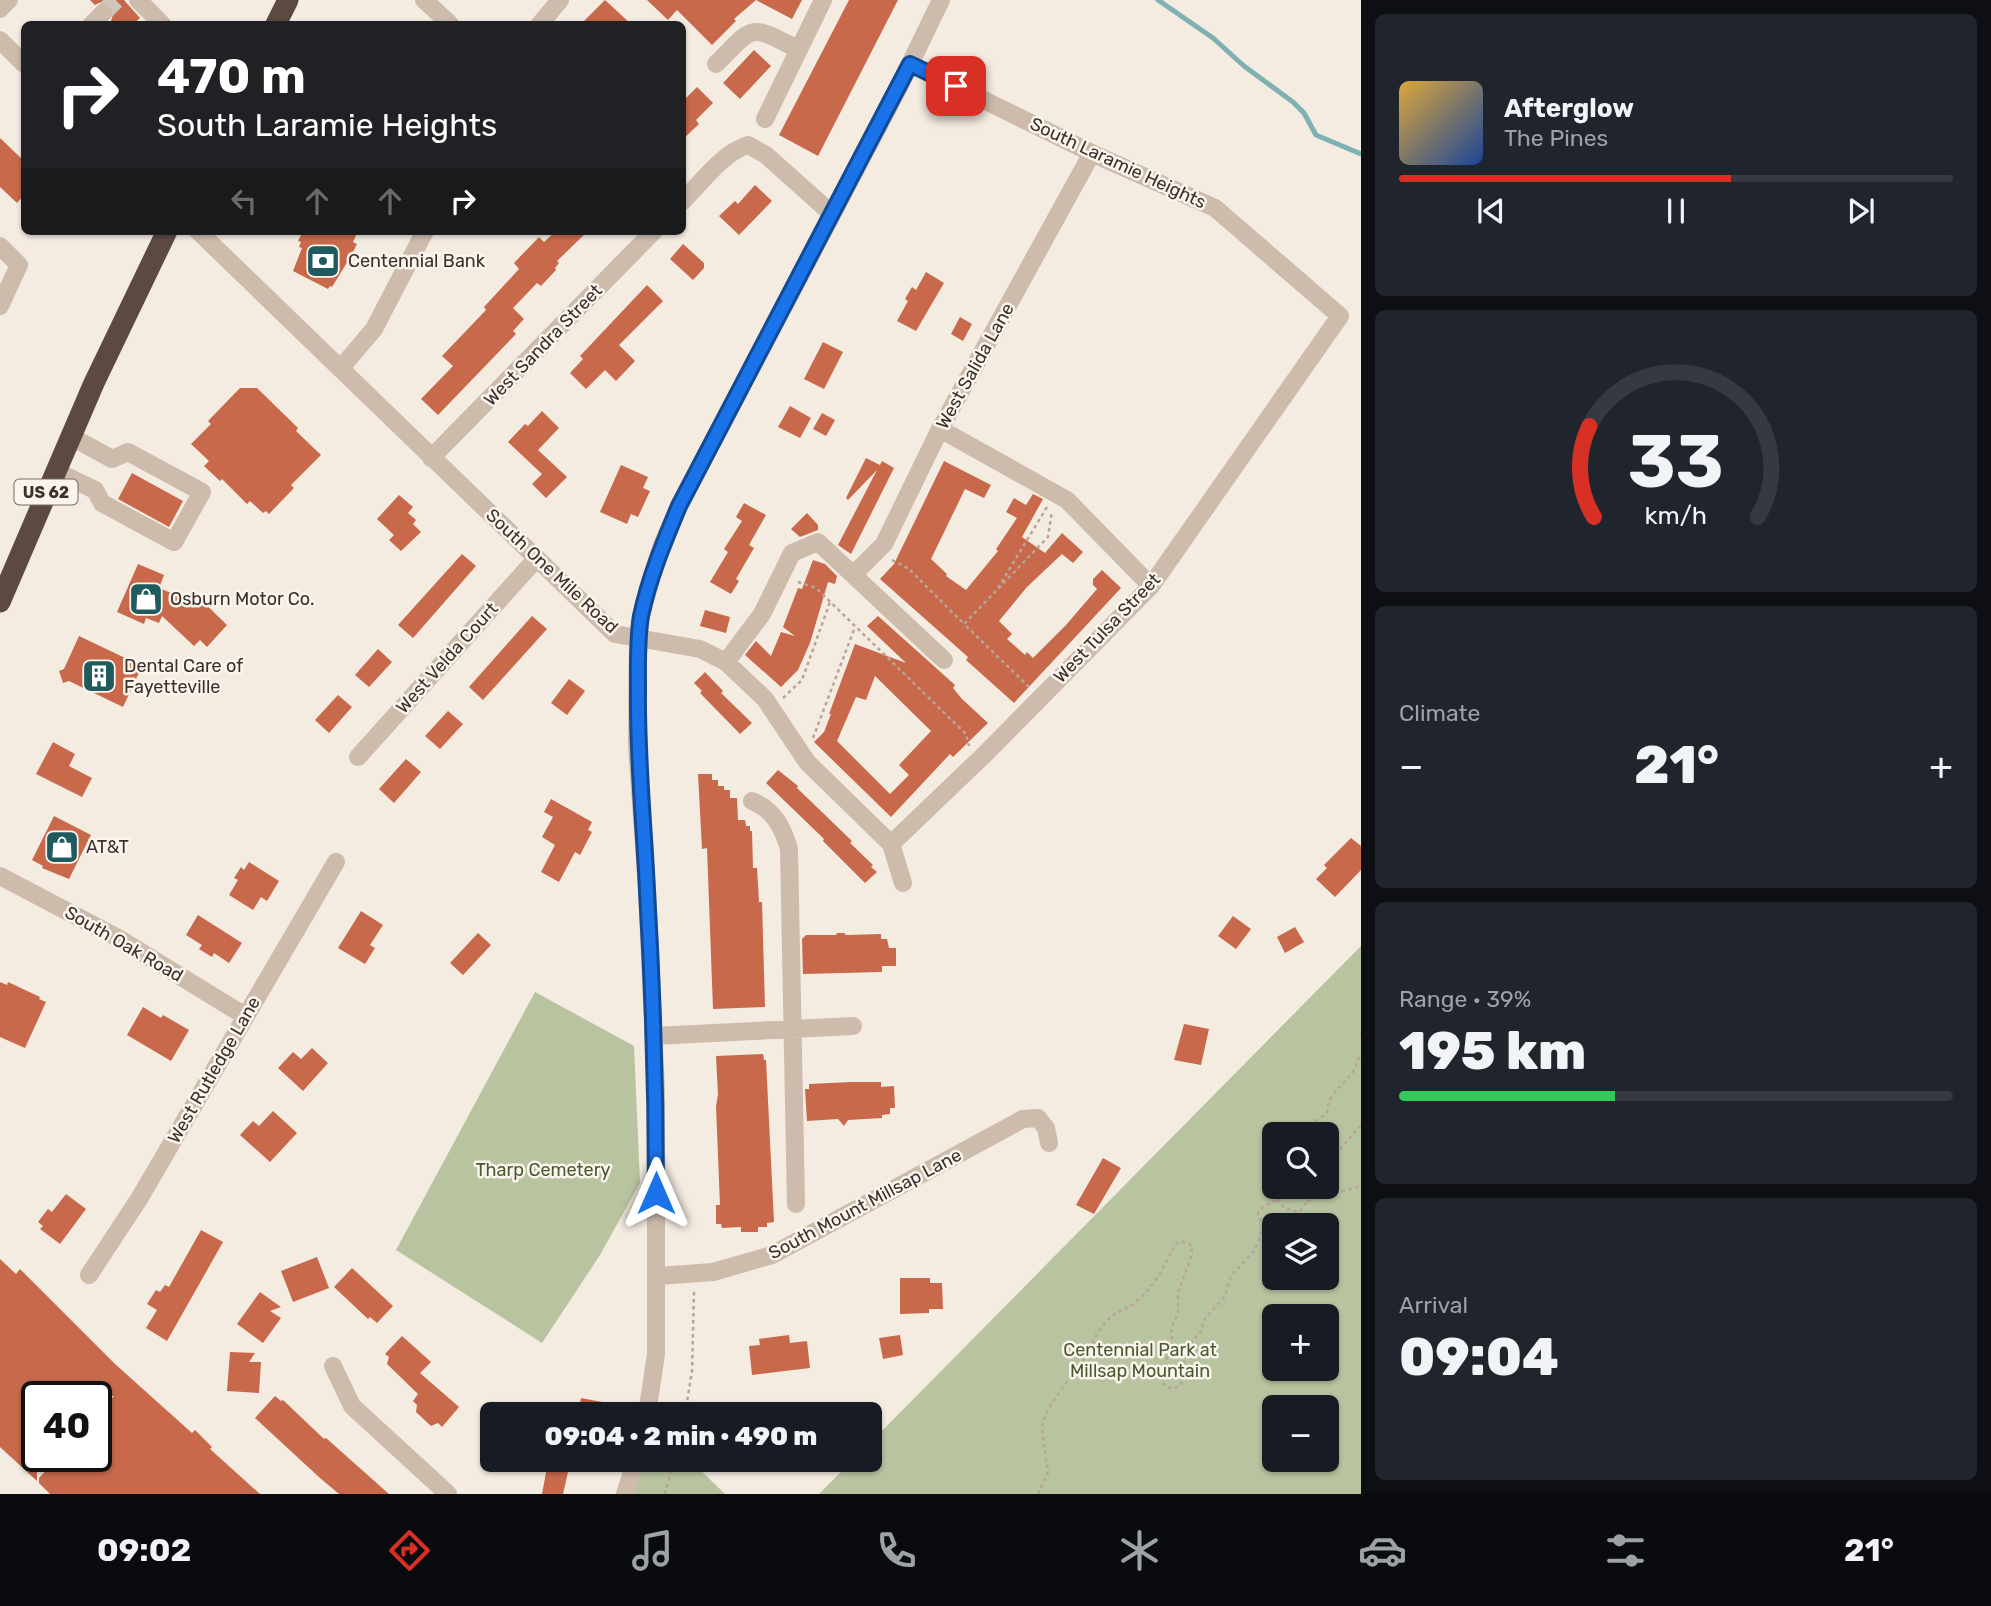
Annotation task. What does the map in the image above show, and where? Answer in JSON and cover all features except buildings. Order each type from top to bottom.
[{"type":"highway","points":[[277,21],[288,0]]},
{"type":"highway","name":"US 62","points":[[0,602],[70,436],[165,235]]},
{"type":"street","points":[[0,9],[9,0]]},
{"type":"street","points":[[138,0],[159,21]]},
{"type":"street","points":[[424,0],[447,21]]},
{"type":"street","points":[[542,21],[560,0]]},
{"type":"street","points":[[765,119],[823,0]]},
{"type":"street","points":[[649,1402],[656,1354],[658,1276],[654,1035],[637,746],[638,639],[641,616],[662,545],[679,506],[942,0]]},
{"type":"street","points":[[716,64],[746,34],[755,31],[764,32],[799,50]]},
{"type":"street","points":[[0,40],[21,61]]},
{"type":"street","name":"South Laramie Heights","points":[[910,64],[1092,153],[1214,208],[1340,316]]},
{"type":"street","points":[[686,198],[727,156],[748,145],[766,155],[832,214]]},
{"type":"street","name":"West Salida Lane","points":[[853,575],[884,544],[940,429],[1092,153]]},
{"type":"street","name":"South One Mile Road","points":[[202,235],[615,634],[699,649],[726,662],[772,709],[807,762],[891,844],[903,883]]},
{"type":"street","points":[[340,369],[374,329],[418,235]]},
{"type":"street","name":"West Sandra Street","points":[[431,458],[650,235]]},
{"type":"street","points":[[0,246],[19,265],[0,306]]},
{"type":"street","name":"West Tulsa Street","points":[[891,844],[984,755],[1151,586],[1340,316]]},
{"type":"street","points":[[940,429],[1067,500],[1151,586]]},
{"type":"street","points":[[55,471],[95,490],[102,503],[174,542],[202,492],[128,452],[112,458],[70,436]]},
{"type":"street","points":[[726,662],[762,614],[792,553],[818,542],[944,660]]},
{"type":"street","name":"West Velda Court","points":[[358,757],[536,559]]},
{"type":"street","points":[[752,801],[778,821],[789,849],[796,1204]]},
{"type":"street","name":"West Rutledge Lane","points":[[89,1275],[139,1199],[336,862]]},
{"type":"street","name":"South Oak Road","points":[[0,876],[118,938],[245,1016]]},
{"type":"street","points":[[654,1035],[853,1026]]},
{"type":"street","name":"South Mount Millsap Lane","points":[[658,1276],[713,1272],[772,1255],[1023,1119],[1038,1118],[1046,1128],[1049,1143]]},
{"type":"street","points":[[332,1366],[352,1406],[448,1494]]},
{"type":"street","points":[[625,1494],[632,1472]]},
{"type":"path","points":[[998,588],[1055,493]]},
{"type":"path","points":[[964,624],[1048,537],[1055,493]]},
{"type":"path","points":[[876,552],[909,569],[1040,698]]},
{"type":"path","points":[[780,575],[816,588],[966,734],[966,742],[970,747],[984,755]]},
{"type":"path","points":[[772,709],[802,680],[830,602]]},
{"type":"path","points":[[800,753],[814,736],[855,626]]},
{"type":"path","points":[[1316,1122],[1327,1113],[1327,1104],[1354,1072],[1356,1061],[1361,1055]]},
{"type":"path","points":[[1339,1150],[1361,1125]]},
{"type":"path","points":[[1276,1200],[1282,1207],[1299,1212],[1308,1201],[1361,1186]]},
{"type":"path","points":[[1038,1494],[1048,1472],[1043,1421],[1065,1384],[1080,1367],[1098,1332],[1111,1316],[1134,1304],[1148,1290],[1176,1244],[1180,1241],[1189,1244],[1192,1248],[1191,1257],[1181,1283],[1178,1313],[1171,1328],[1171,1342],[1161,1377],[1164,1386],[1177,1387],[1181,1384],[1185,1357],[1202,1330],[1203,1321],[1225,1296],[1228,1281],[1234,1271],[1247,1261],[1255,1250],[1263,1227],[1258,1215],[1259,1210],[1280,1199]]},
{"type":"path","points":[[687,1402],[692,1371],[695,1274]]},
{"type":"path","points":[[665,1494],[671,1472]]},
{"type":"green space","name":"Centennial Park at Millsap Mountain","points":[[1361,946],[1361,1494],[819,1494],[841,1472],[882,1472],[882,1431]]},
{"type":"green space","name":"Tharp Cemetery","points":[[535,992],[634,1046],[640,1183],[600,1255],[542,1343],[396,1250]]},
{"type":"green space","points":[[632,1472],[702,1472],[725,1494],[625,1494]]},
{"type":"waterway","points":[[1158,0],[1213,38],[1244,66],[1293,102],[1304,113],[1316,135],[1361,154]]},
{"type":"tunnel","points":[[103,13],[116,0]]},
{"type":"place","name":"Centennial Bank","points":[[323,261]]},
{"type":"place","name":"Osburn Motor Co.","points":[[146,599]]},
{"type":"place","name":"Dental Care of Fayetteville","points":[[99,676]]},
{"type":"place","name":"AT&T","points":[[62,847]]},
{"type":"route","points":[[656,1193],[654,1035],[637,746],[638,639],[651,579],[679,506],[910,64],[956,86]]}]
